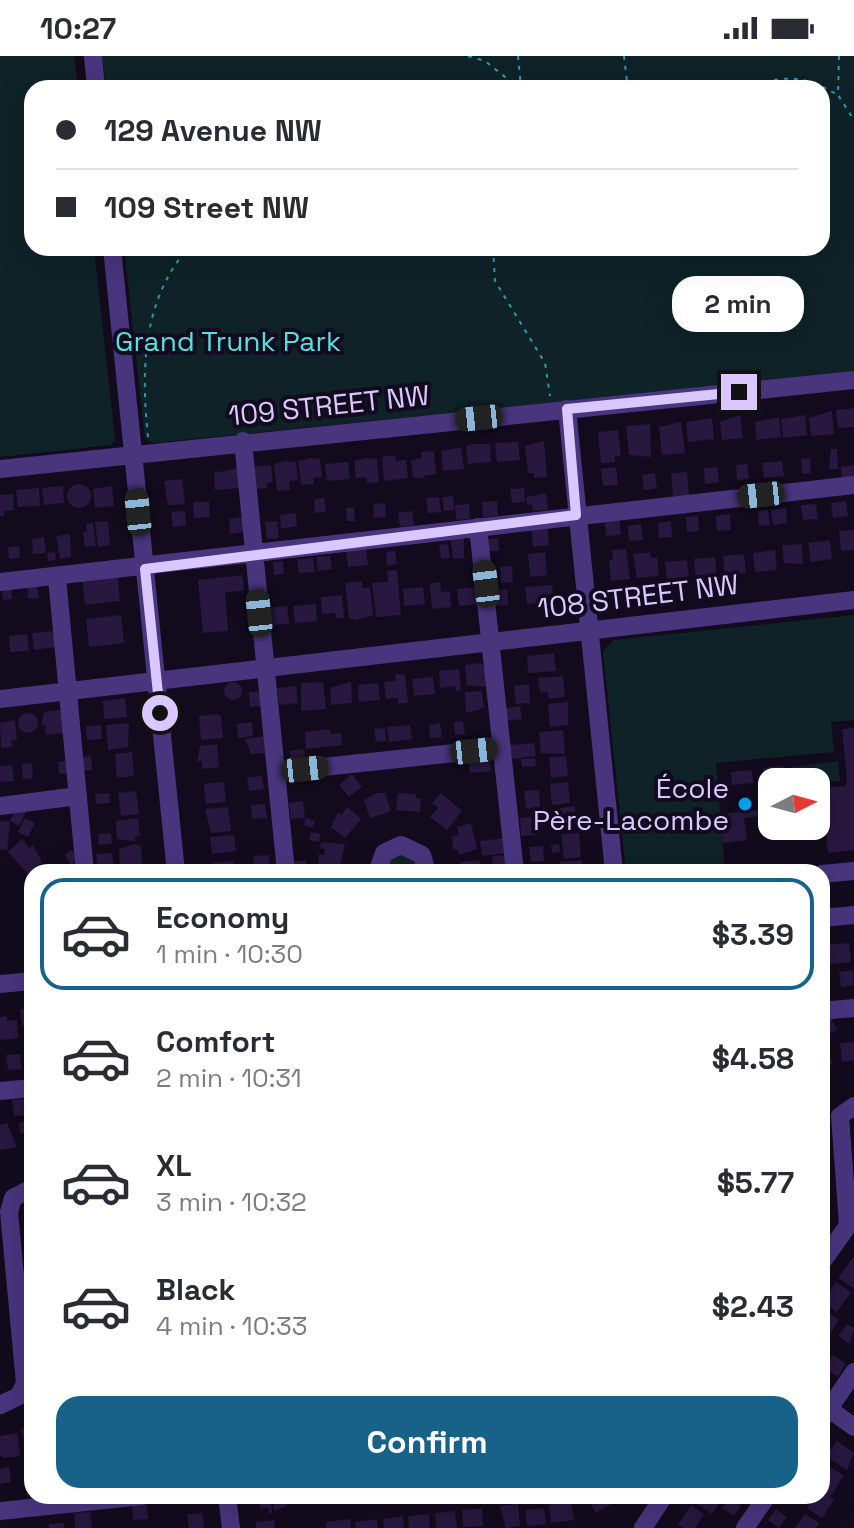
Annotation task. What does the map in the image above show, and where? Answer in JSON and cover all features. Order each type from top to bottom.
[{"type":"street","points":[[93,56],[95,80]]},
{"type":"street","points":[[113,256],[175,864]]},
{"type":"street","name":"109 STREET NW","points":[[0,469],[559,406],[854,380]]},
{"type":"street","points":[[559,406],[590,630],[613,864]]},
{"type":"street","points":[[243,441],[285,864]]},
{"type":"street","points":[[0,582],[145,569],[576,515],[854,485]]},
{"type":"street","points":[[478,527],[493,641],[514,864]]},
{"type":"street","points":[[57,578],[84,864]]},
{"type":"street","name":"108 STREET NW","points":[[0,699],[854,600]]},
{"type":"street","points":[[276,772],[502,748]]},
{"type":"street","points":[[0,806],[78,796]]},
{"type":"street","points":[[380,864],[384,853],[401,845],[422,855],[425,864]]},
{"type":"street","points":[[830,873],[854,871]]},
{"type":"street","points":[[830,917],[854,915]]},
{"type":"street","points":[[0,984],[24,982]]},
{"type":"street","points":[[830,1010],[854,1008]]},
{"type":"street","points":[[0,1091],[24,1089]]},
{"type":"street","points":[[830,1251],[851,1221],[840,1116],[854,1106]]},
{"type":"street","points":[[24,1192],[13,1198],[9,1220],[24,1364]]},
{"type":"street","points":[[830,1403],[854,1372]]},
{"type":"street","points":[[0,1405],[19,1396],[24,1378]]},
{"type":"street","points":[[830,1414],[854,1427]]},
{"type":"street","points":[[0,1511],[63,1504]]},
{"type":"street","points":[[228,1504],[231,1528]]},
{"type":"street","points":[[643,1528],[659,1504]]},
{"type":"street","points":[[745,1528],[762,1504]]},
{"type":"path","points":[[468,56],[485,61],[510,80]]},
{"type":"path","points":[[518,56],[520,80]]},
{"type":"path","points":[[624,56],[627,80]]},
{"type":"path","points":[[838,95],[839,56]]},
{"type":"path","points":[[774,80],[788,76],[805,80]]},
{"type":"path","points":[[830,90],[838,95],[854,120]]},
{"type":"path","points":[[148,440],[142,377],[150,329],[166,282],[183,256]]},
{"type":"path","points":[[493,256],[495,281],[545,363],[559,406]]},
{"type":"green space","name":"Grand Trunk Park","points":[[0,56],[74,56],[77,80],[24,80],[24,256],[95,256],[115,439],[111,445],[0,457]]},
{"type":"green space","name":"Grand Trunk Park","points":[[102,56],[854,56],[854,372],[153,443],[145,438],[125,256],[830,256],[830,80],[105,80]]},
{"type":"green space","points":[[854,615],[854,720],[831,722],[834,752],[716,763],[724,864],[625,864],[603,651],[614,640]]},
{"type":"green space","points":[[838,761],[840,781],[830,781],[830,768],[790,767]]},
{"type":"green space","points":[[410,853],[416,864],[385,864],[388,856]]},
{"type":"building","points":[[854,408],[854,427],[838,428],[836,410]]},
{"type":"building","points":[[832,411],[834,434],[811,436],[809,418]]},
{"type":"building","points":[[740,415],[743,438],[722,440],[720,422]]},
{"type":"building","points":[[805,415],[807,435],[783,438],[781,419]]},
{"type":"building","points":[[779,417],[781,437],[756,440],[755,422]]},
{"type":"building","points":[[712,418],[714,439],[688,442],[686,422]]},
{"type":"building","points":[[681,422],[685,453],[662,455],[659,427]]},
{"type":"building","points":[[650,424],[651,457],[629,455],[626,426]]},
{"type":"building","points":[[618,430],[621,456],[615,456],[615,462],[601,463],[598,432]]},
{"type":"building","points":[[544,441],[547,477],[534,478],[534,473],[528,473],[525,446]]},
{"type":"building","points":[[518,442],[520,460],[497,462],[495,443]]},
{"type":"building","points":[[490,444],[491,462],[468,464],[466,446]]},
{"type":"building","points":[[461,447],[464,469],[443,471],[441,451]]},
{"type":"building","points":[[831,449],[837,449],[838,469],[829,469]]},
{"type":"building","points":[[434,451],[436,474],[423,476],[424,479],[413,477],[411,460],[422,458],[421,452]]},
{"type":"building","points":[[395,455],[396,461],[406,460],[408,478],[384,481],[382,457]]},
{"type":"building","points":[[810,458],[811,473],[802,474],[801,459]]},
{"type":"building","points":[[320,459],[322,477],[313,478],[314,484],[301,485],[298,461]]},
{"type":"building","points":[[377,459],[379,482],[367,483],[366,477],[356,478],[354,461]]},
{"type":"building","points":[[782,461],[784,476],[764,478],[762,463]]},
{"type":"building","points":[[296,462],[298,480],[289,481],[290,490],[277,491],[274,464]]},
{"type":"building","points":[[348,462],[350,479],[327,481],[325,464]]},
{"type":"building","points":[[747,464],[749,479],[737,480],[736,465]]},
{"type":"building","points":[[271,465],[273,482],[267,483],[267,488],[255,489],[252,467]]},
{"type":"building","points":[[854,465],[854,478],[842,480],[841,467]]},
{"type":"building","points":[[616,467],[618,485],[603,486],[601,469]]},
{"type":"building","points":[[717,467],[719,482],[705,484],[704,468]]},
{"type":"building","points":[[238,468],[240,488],[215,490],[214,473]]},
{"type":"building","points":[[687,472],[689,495],[673,497],[671,473]]},
{"type":"building","points":[[655,473],[657,488],[644,490],[642,475]]},
{"type":"building","points":[[182,479],[185,504],[168,505],[164,481]]},
{"type":"building","points":[[79,484],[88,487],[91,496],[88,505],[79,508],[70,505],[67,496],[70,487]]},
{"type":"building","points":[[63,486],[64,503],[44,505],[42,488]]},
{"type":"building","points":[[112,486],[114,506],[95,508],[93,489]]},
{"type":"building","points":[[39,488],[40,506],[18,507],[16,490]]},
{"type":"building","points":[[524,488],[525,502],[512,503],[510,489]]},
{"type":"building","points":[[546,493],[548,510],[533,511],[532,504],[527,505],[526,497]]},
{"type":"building","points":[[13,494],[14,510],[4,511],[4,516],[0,516],[0,495]]},
{"type":"building","points":[[453,496],[454,510],[444,511],[442,497]]},
{"type":"building","points":[[439,497],[441,512],[428,513],[426,498]]},
{"type":"building","points":[[324,498],[326,512],[315,513],[314,499]]},
{"type":"building","points":[[497,501],[498,516],[483,517],[482,502]]},
{"type":"building","points":[[846,501],[848,516],[833,518],[831,503]]},
{"type":"building","points":[[193,502],[209,502],[210,517],[194,518]]},
{"type":"building","points":[[385,503],[386,517],[374,518],[373,504]]},
{"type":"building","points":[[469,504],[470,519],[456,520],[455,505]]},
{"type":"building","points":[[816,504],[818,519],[803,520],[801,505]]},
{"type":"building","points":[[354,507],[355,521],[347,521],[346,508]]},
{"type":"building","points":[[786,508],[787,523],[773,525],[771,510]]},
{"type":"building","points":[[768,510],[770,525],[759,526],[758,511]]},
{"type":"building","points":[[185,511],[186,525],[173,527],[171,512]]},
{"type":"building","points":[[412,511],[414,525],[400,527],[398,513]]},
{"type":"building","points":[[296,513],[297,526],[281,529],[280,515]]},
{"type":"building","points":[[730,514],[731,530],[717,531],[716,516]]},
{"type":"building","points":[[619,516],[621,535],[606,536],[604,518]]},
{"type":"building","points":[[698,516],[699,531],[687,532],[686,517]]},
{"type":"building","points":[[242,517],[243,532],[230,534],[229,519]]},
{"type":"building","points":[[108,521],[110,545],[98,547],[95,522]]},
{"type":"building","points":[[277,521],[279,538],[267,539],[265,522]]},
{"type":"building","points":[[671,521],[672,537],[659,538],[658,523]]},
{"type":"building","points":[[93,523],[96,546],[85,547],[83,532],[87,532],[86,524]]},
{"type":"building","points":[[641,524],[643,540],[629,541],[628,526]]},
{"type":"building","points":[[547,525],[549,545],[533,547],[531,526]]},
{"type":"building","points":[[854,530],[854,550],[841,551],[839,531]]},
{"type":"building","points":[[464,532],[464,558],[453,559],[450,534]]},
{"type":"building","points":[[70,534],[71,557],[60,559],[56,536]]},
{"type":"building","points":[[44,537],[46,553],[33,554],[32,539]]},
{"type":"building","points":[[498,538],[499,551],[489,551],[488,539]]},
{"type":"building","points":[[830,540],[832,559],[811,562],[808,543]]},
{"type":"building","points":[[448,544],[450,558],[441,559],[439,545]]},
{"type":"building","points":[[802,544],[803,564],[784,563],[782,545]]},
{"type":"building","points":[[19,546],[20,558],[9,559],[8,547]]},
{"type":"building","points":[[366,549],[368,565],[348,567],[346,551]]},
{"type":"building","points":[[626,549],[630,579],[611,581],[609,560],[613,560],[612,550]]},
{"type":"building","points":[[775,550],[777,570],[755,572],[753,553]]},
{"type":"building","points":[[395,551],[397,564],[387,566],[386,552]]},
{"type":"building","points":[[55,552],[56,560],[48,561],[47,553]]},
{"type":"building","points":[[545,552],[547,575],[530,577],[528,554]]},
{"type":"building","points":[[650,552],[651,558],[657,557],[659,576],[637,578],[633,554]]},
{"type":"building","points":[[744,554],[746,573],[725,575],[723,556]]},
{"type":"building","points":[[330,556],[332,569],[318,571],[316,557]]},
{"type":"building","points":[[715,557],[717,576],[696,579],[694,559]]},
{"type":"building","points":[[313,558],[315,572],[299,573],[297,559]]},
{"type":"building","points":[[687,560],[689,579],[667,582],[665,562]]},
{"type":"building","points":[[283,561],[284,574],[274,575],[273,562]]},
{"type":"building","points":[[512,566],[513,582],[501,583],[500,567]]},
{"type":"building","points":[[397,570],[401,615],[376,617],[372,583],[388,582],[387,571]]},
{"type":"building","points":[[117,573],[120,601],[85,605],[82,577]]},
{"type":"building","points":[[242,575],[244,591],[225,592],[228,631],[203,633],[198,580]]},
{"type":"building","points":[[362,581],[362,588],[370,587],[373,615],[356,620],[349,618],[345,583]]},
{"type":"building","points":[[440,582],[441,592],[450,591],[451,607],[432,609],[430,584]]},
{"type":"building","points":[[37,584],[39,598],[28,599],[27,585]]},
{"type":"building","points":[[552,585],[554,602],[527,604],[525,587]]},
{"type":"building","points":[[11,587],[12,599],[3,600],[2,588]]},
{"type":"building","points":[[423,587],[425,604],[404,606],[403,589]]},
{"type":"building","points":[[478,587],[480,604],[459,606],[457,589]]},
{"type":"building","points":[[507,589],[508,605],[495,606],[494,590]]},
{"type":"building","points":[[342,595],[344,618],[336,618],[335,613],[322,614],[321,597]]},
{"type":"building","points":[[316,604],[317,621],[295,623],[293,606]]},
{"type":"building","points":[[287,606],[289,624],[271,625],[269,608]]},
{"type":"building","points":[[121,615],[124,643],[89,647],[86,619]]},
{"type":"building","points":[[55,631],[56,647],[34,650],[32,633]]},
{"type":"building","points":[[27,634],[29,651],[10,652],[9,636]]},
{"type":"building","points":[[554,653],[556,671],[528,673],[527,656]]},
{"type":"building","points":[[479,663],[486,666],[489,687],[467,685],[465,665]]},
{"type":"building","points":[[459,669],[461,690],[456,691],[455,686],[440,688],[439,671]]},
{"type":"building","points":[[396,674],[405,675],[408,703],[398,704],[398,698],[386,699],[384,682],[395,681]]},
{"type":"building","points":[[563,676],[565,697],[549,699],[548,692],[540,693],[538,678]]},
{"type":"building","points":[[433,677],[435,694],[414,696],[412,679]]},
{"type":"building","points":[[233,682],[242,691],[233,700],[224,691]]},
{"type":"building","points":[[323,682],[326,709],[301,711],[301,683]]},
{"type":"building","points":[[351,682],[352,703],[331,705],[330,688]]},
{"type":"building","points":[[378,683],[380,700],[359,702],[358,685]]},
{"type":"building","points":[[529,684],[530,703],[516,704],[514,686]]},
{"type":"building","points":[[296,686],[298,703],[279,705],[277,688]]},
{"type":"building","points":[[262,691],[263,706],[250,707],[249,692]]},
{"type":"building","points":[[482,691],[484,708],[466,713],[465,692]]},
{"type":"building","points":[[125,698],[127,717],[104,719],[103,701]]},
{"type":"building","points":[[568,702],[568,725],[550,727],[548,704]]},
{"type":"building","points":[[520,706],[522,719],[507,721],[506,708]]},
{"type":"building","points":[[62,710],[64,733],[46,735],[45,725],[41,725],[44,712]]},
{"type":"building","points":[[28,713],[35,716],[38,723],[35,730],[28,733],[21,730],[18,723],[21,716]]},
{"type":"building","points":[[199,716],[221,716],[223,738],[201,740]]},
{"type":"building","points":[[15,720],[17,740],[11,741],[12,747],[1,748],[0,723]]},
{"type":"building","points":[[463,721],[465,734],[455,735],[454,722]]},
{"type":"building","points":[[252,722],[253,736],[238,738],[237,724]]},
{"type":"building","points":[[129,723],[128,747],[108,750],[106,725]]},
{"type":"building","points":[[440,723],[442,737],[430,738],[429,725]]},
{"type":"building","points":[[101,725],[102,739],[87,740],[86,726]]},
{"type":"building","points":[[410,725],[412,739],[389,742],[387,727]]},
{"type":"building","points":[[385,728],[386,741],[376,742],[374,729]]},
{"type":"building","points":[[854,728],[854,850],[828,853],[830,788],[845,786],[847,779],[842,729]]},
{"type":"building","points":[[329,729],[331,734],[341,733],[342,745],[306,749],[305,732]]},
{"type":"building","points":[[563,730],[565,754],[541,753],[539,732]]},
{"type":"building","points":[[266,736],[268,753],[251,754],[245,739]]},
{"type":"building","points":[[534,743],[536,756],[512,759],[510,745]]},
{"type":"building","points":[[217,744],[219,767],[202,769],[202,761],[197,762],[200,746]]},
{"type":"building","points":[[304,749],[305,759],[291,761],[290,751]]},
{"type":"building","points":[[132,752],[134,776],[117,778],[115,754]]},
{"type":"building","points":[[489,754],[491,771],[470,773],[468,756]]},
{"type":"building","points":[[91,756],[92,770],[82,771],[82,757]]},
{"type":"building","points":[[566,756],[568,776],[551,778],[549,757]]},
{"type":"building","points":[[535,758],[536,766],[522,767],[521,759]]},
{"type":"building","points":[[68,761],[69,773],[59,774],[58,762]]},
{"type":"building","points":[[32,763],[33,778],[23,779],[22,764]]},
{"type":"building","points":[[12,765],[14,781],[0,782],[0,766]]},
{"type":"building","points":[[752,770],[753,783],[732,785],[731,772]]},
{"type":"building","points":[[352,774],[362,787],[349,797],[339,785]]},
{"type":"building","points":[[262,776],[264,789],[249,791],[247,777]]},
{"type":"building","points":[[224,782],[226,802],[206,804],[204,784]]},
{"type":"building","points":[[568,782],[570,803],[552,805],[550,784]]},
{"type":"building","points":[[539,790],[540,808],[526,809],[524,791]]},
{"type":"building","points":[[136,791],[139,814],[121,816],[118,793]]},
{"type":"building","points":[[109,793],[110,803],[96,804],[95,794]]},
{"type":"building","points":[[376,793],[385,793],[391,811],[370,818],[364,800]]},
{"type":"building","points":[[398,793],[416,794],[416,798],[421,799],[420,812],[396,810]]},
{"type":"building","points":[[441,793],[462,811],[447,830],[430,817],[438,808],[432,803]]},
{"type":"building","points":[[303,801],[305,818],[291,819],[289,803]]},
{"type":"building","points":[[265,804],[267,818],[252,819],[251,805]]},
{"type":"building","points":[[575,806],[575,830],[554,833],[554,809]]},
{"type":"building","points":[[228,807],[231,831],[211,833],[205,809]]},
{"type":"building","points":[[347,807],[361,819],[345,838],[331,827],[338,812],[341,815]]},
{"type":"building","points":[[16,808],[26,812],[19,826],[10,821]]},
{"type":"building","points":[[758,810],[758,816],[744,818],[747,840],[723,843],[720,814]]},
{"type":"building","points":[[536,816],[538,835],[521,836],[520,818]]},
{"type":"building","points":[[25,818],[35,823],[28,837],[18,832]]},
{"type":"building","points":[[138,818],[140,836],[135,837],[135,841],[117,839],[116,821]]},
{"type":"building","points":[[306,818],[315,821],[313,828],[304,825]]},
{"type":"building","points":[[0,821],[10,822],[7,850],[0,849]]},
{"type":"building","points":[[471,823],[477,849],[459,855],[457,849],[453,850],[452,837],[459,835],[457,827]]},
{"type":"building","points":[[311,832],[320,834],[319,842],[309,840]]},
{"type":"building","points":[[111,833],[112,844],[99,845],[98,834]]},
{"type":"building","points":[[579,833],[581,857],[564,859],[561,834]]},
{"type":"building","points":[[234,835],[236,851],[212,854],[210,837]]},
{"type":"building","points":[[506,838],[507,853],[482,856],[480,841]]},
{"type":"building","points":[[22,839],[29,848],[33,845],[42,862],[24,864],[24,870],[8,852]]},
{"type":"building","points":[[321,842],[345,844],[341,864],[318,864],[319,854],[324,855],[325,849],[320,848]]},
{"type":"building","points":[[135,844],[141,846],[142,864],[120,864],[119,849]]},
{"type":"building","points":[[559,844],[560,852],[552,853],[551,845]]},
{"type":"building","points":[[543,846],[544,861],[531,862],[529,847]]},
{"type":"building","points":[[72,850],[78,861],[70,864],[65,854]]},
{"type":"building","points":[[112,853],[113,864],[97,864],[96,854]]},
{"type":"building","points":[[269,855],[270,864],[254,864],[253,856]]},
{"type":"building","points":[[508,855],[509,864],[493,864],[492,856]]},
{"type":"building","points":[[306,860],[306,864],[291,864]]},
{"type":"building","points":[[480,860],[480,864],[460,864]]},
{"type":"building","points":[[582,860],[582,864],[560,864]]},
{"type":"building","points":[[233,861],[233,864],[213,864]]},
{"type":"building","points":[[849,943],[851,962],[830,964],[830,944]]},
{"type":"building","points":[[853,970],[854,985],[841,987],[839,972]]},
{"type":"building","points":[[20,1009],[24,1009],[24,1026],[22,1026]]},
{"type":"building","points":[[7,1016],[7,1021],[17,1020],[18,1038],[0,1040],[0,1017]]},
{"type":"building","points":[[830,1016],[837,1030],[830,1034]]},
{"type":"building","points":[[854,1042],[854,1060],[842,1062],[840,1043]]},
{"type":"building","points":[[20,1054],[22,1069],[8,1070],[6,1055]]},
{"type":"building","points":[[24,1099],[24,1115],[14,1116],[12,1100]]},
{"type":"building","points":[[24,1121],[24,1133],[20,1133],[19,1123]]},
{"type":"building","points":[[7,1123],[17,1147],[0,1150],[0,1125]]},
{"type":"building","points":[[854,1256],[854,1286],[853,1288],[838,1278]]},
{"type":"building","points":[[836,1282],[851,1292],[837,1312],[830,1307],[830,1291]]},
{"type":"building","points":[[830,1313],[839,1320],[830,1334]]},
{"type":"building","points":[[847,1324],[854,1328],[850,1344],[838,1336]]},
{"type":"building","points":[[833,1355],[846,1364],[838,1377],[830,1372]]},
{"type":"building","points":[[17,1433],[20,1456],[4,1458],[0,1455],[0,1436]]},
{"type":"building","points":[[837,1441],[854,1453],[847,1470],[830,1459],[830,1451]]},
{"type":"building","points":[[9,1467],[11,1482],[0,1484],[0,1469]]},
{"type":"building","points":[[830,1467],[844,1476],[830,1497]]},
{"type":"building","points":[[830,1497],[834,1500],[822,1518],[807,1508],[810,1504],[830,1504]]},
{"type":"building","points":[[147,1504],[148,1519],[133,1520],[132,1505]]},
{"type":"building","points":[[259,1504],[271,1504],[272,1513],[268,1508],[260,1509]]},
{"type":"building","points":[[274,1504],[287,1504],[287,1506],[274,1511]]},
{"type":"building","points":[[518,1504],[520,1526],[506,1528],[500,1506]]},
{"type":"building","points":[[571,1504],[574,1520],[551,1523],[549,1505]]},
{"type":"building","points":[[591,1504],[611,1504],[596,1513]]},
{"type":"building","points":[[697,1504],[719,1504],[712,1514]]},
{"type":"building","points":[[725,1504],[741,1506],[734,1516],[722,1508]]},
{"type":"building","points":[[691,1505],[704,1514],[695,1528],[684,1528],[678,1524]]},
{"type":"building","points":[[482,1508],[483,1526],[463,1527],[462,1510]]},
{"type":"building","points":[[544,1508],[546,1524],[527,1526],[525,1510]]},
{"type":"building","points":[[776,1509],[787,1517],[779,1528],[768,1520]]},
{"type":"building","points":[[455,1511],[457,1528],[436,1528],[435,1513]]},
{"type":"building","points":[[90,1512],[92,1528],[75,1528],[74,1513]]},
{"type":"building","points":[[202,1513],[204,1528],[189,1528],[187,1514]]},
{"type":"building","points":[[429,1514],[430,1528],[409,1528],[408,1516]]},
{"type":"building","points":[[805,1514],[819,1523],[816,1528],[795,1528]]},
{"type":"building","points":[[403,1516],[404,1528],[384,1528],[383,1519]]},
{"type":"building","points":[[350,1519],[351,1528],[326,1528],[326,1522]]},
{"type":"building","points":[[377,1519],[378,1528],[356,1528],[355,1522]]},
{"type":"building","points":[[274,1520],[275,1528],[256,1528],[256,1522]]},
{"type":"building","points":[[64,1523],[64,1528],[49,1528],[49,1524]]},
{"type":"place","name":"École Père-Lacombe","points":[[745,804]]},
{"type":"route","points":[[160,713],[145,569],[576,515],[567,409],[739,392]]}]
